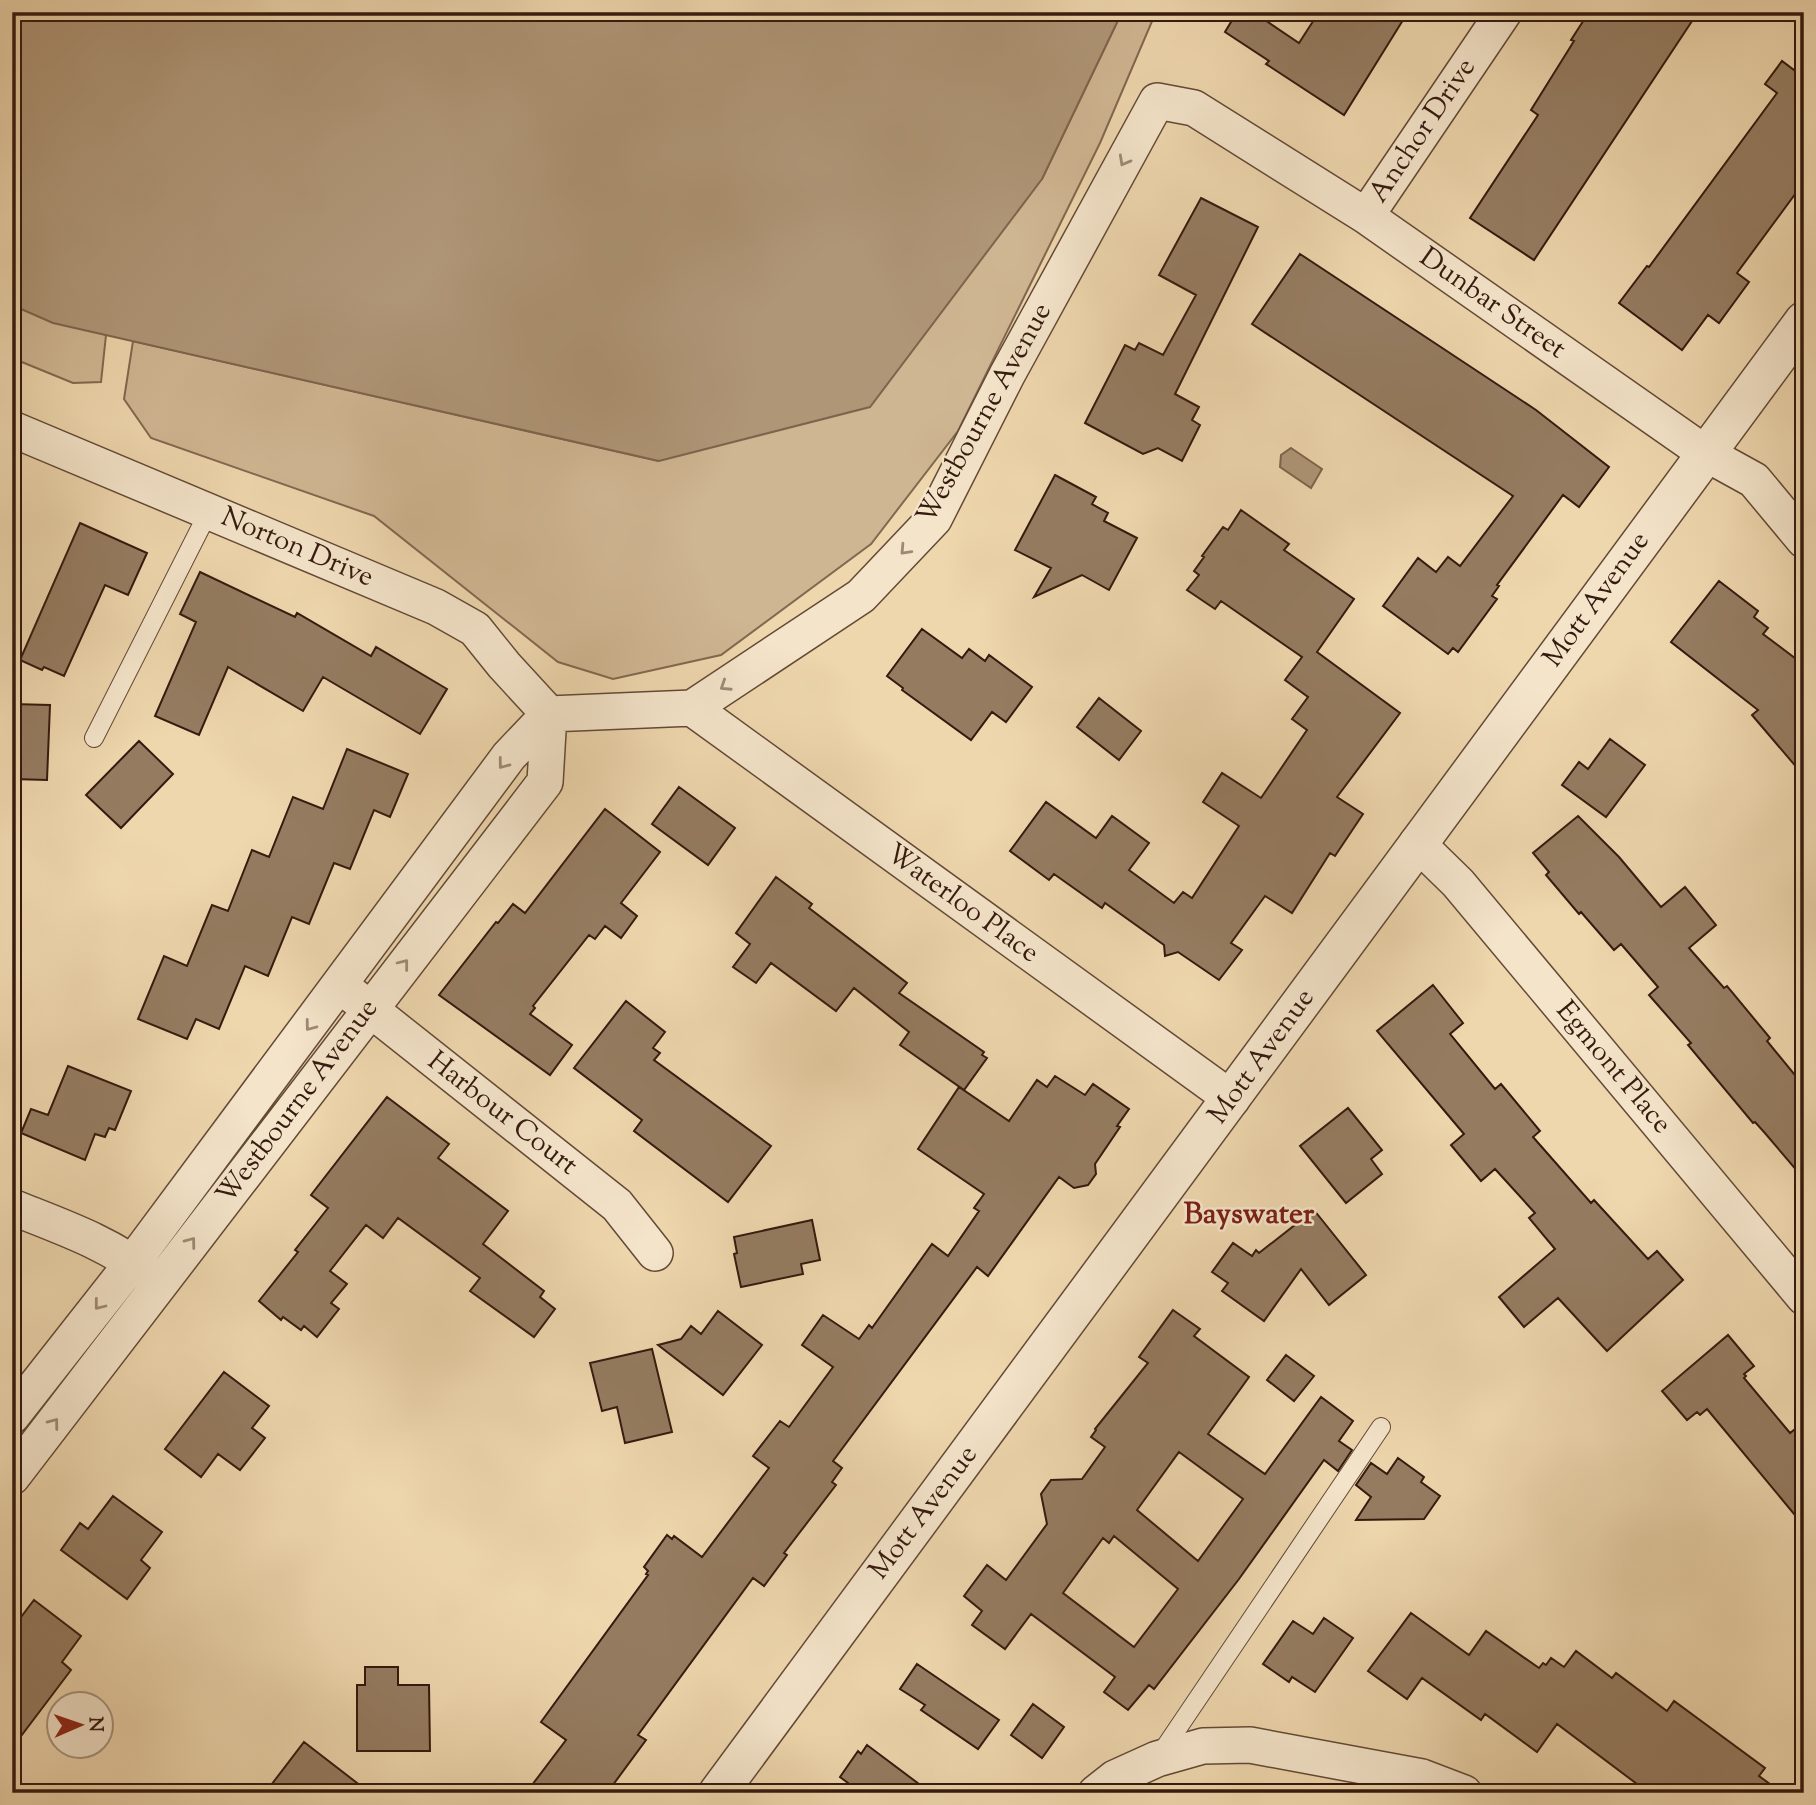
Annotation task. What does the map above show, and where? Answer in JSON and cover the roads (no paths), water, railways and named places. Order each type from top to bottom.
[{"type":"street","name":"Anchor Drive","points":[[1366,216],[1504,12]]},
{"type":"street","name":"Dunbar Street","points":[[1157,101],[1194,108],[1366,216],[1705,453],[1754,480],[1804,540]]},
{"type":"street","name":"Westbourne Avenue","points":[[692,708],[861,596],[934,519],[1007,375],[1157,101]]},
{"type":"street","name":"Mott Avenue","points":[[726,1790],[1417,844],[1804,321]]},
{"type":"street","name":"Norton Drive","points":[[12,429],[436,607],[475,629],[549,714]]},
{"type":"street","points":[[549,714],[692,708]]},
{"type":"street","name":"Waterloo Place","points":[[692,708],[1232,1099]]},
{"type":"street","name":"Westbourne Avenue","points":[[12,1416],[133,1262],[509,756],[549,714]]},
{"type":"street","name":"Westbourne Avenue","points":[[12,1477],[545,782],[549,714]]},
{"type":"street","name":"Egmont Place","points":[[1417,844],[1458,883],[1804,1297]]},
{"type":"street","name":"Harbour Court","points":[[340,985],[617,1205],[655,1253]]},
{"type":"street","points":[[12,1207],[87,1238],[133,1262],[159,1284]]},
{"type":"street","points":[[1096,1793],[1115,1778],[1157,1759],[1203,1746],[1250,1745],[1422,1777],[1464,1793]]},
{"type":"lane","points":[[94,738],[209,511]]},
{"type":"lane","points":[[1157,1759],[1381,1427]]},
{"type":"district","name":"Bayswater","points":[[1249,1215]]}]
